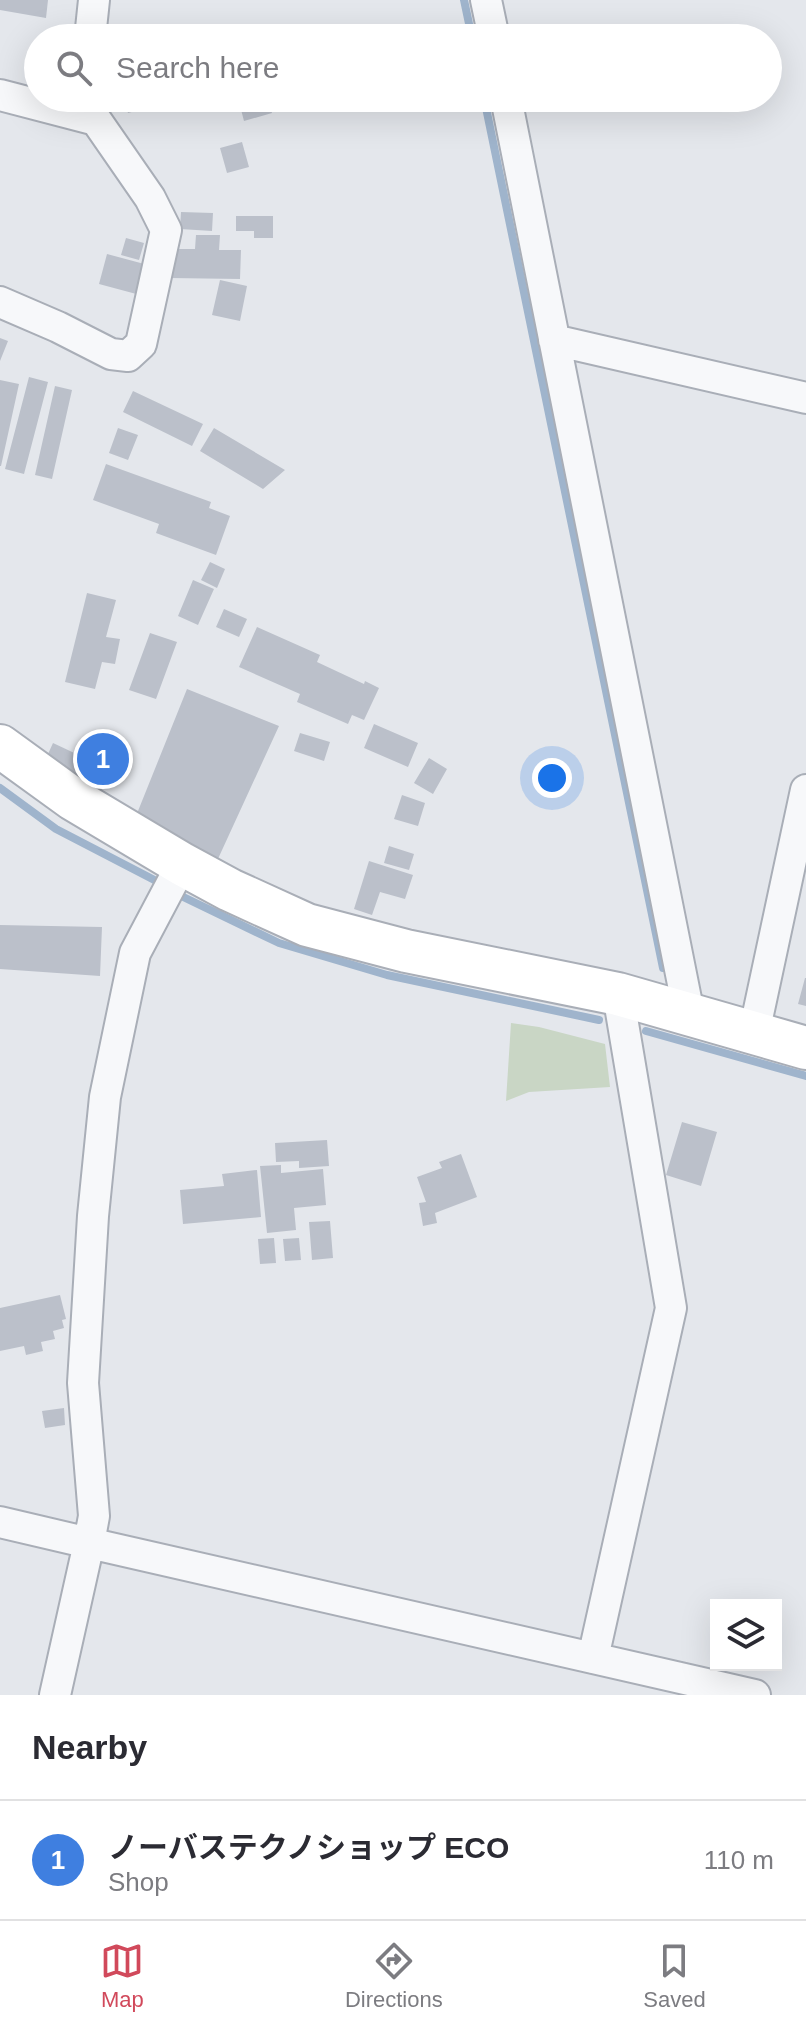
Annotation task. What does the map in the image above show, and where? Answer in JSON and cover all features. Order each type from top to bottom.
[{"type":"street","points":[[91,24],[94,0]]},
{"type":"street","points":[[486,0],[491,24]]},
{"type":"street","points":[[0,95],[24,99]]},
{"type":"street","points":[[0,302],[111,354],[128,356],[141,344],[166,230],[150,198],[95,112]]},
{"type":"street","points":[[509,112],[689,1014]]},
{"type":"street","points":[[554,340],[806,398]]},
{"type":"street","points":[[0,746],[174,879],[230,890],[307,925],[406,951],[618,994],[806,1048]]},
{"type":"street","points":[[754,1033],[806,790]]},
{"type":"street","points":[[55,1695],[94,1516],[83,1383],[93,1216],[105,1097],[135,953],[174,879]]},
{"type":"street","points":[[593,1658],[671,1308],[618,994]]},
{"type":"street","points":[[0,1522],[755,1695]]},
{"type":"green space","points":[[511,1023],[605,1044],[610,1087],[529,1092],[506,1101]]},
{"type":"building","points":[[0,0],[48,0],[46,18],[0,10]]},
{"type":"building","points":[[242,112],[272,112],[272,113],[244,121]]},
{"type":"building","points":[[242,142],[249,167],[227,173],[220,148]]},
{"type":"building","points":[[181,212],[213,213],[212,231],[180,229]]},
{"type":"building","points":[[236,216],[273,216],[273,238],[254,238],[254,231],[236,231]]},
{"type":"building","points":[[196,235],[220,235],[219,250],[241,250],[240,279],[170,278],[171,249],[195,249]]},
{"type":"building","points":[[126,238],[144,243],[139,260],[121,255]]},
{"type":"building","points":[[107,254],[148,265],[140,295],[99,284]]},
{"type":"building","points":[[220,280],[247,286],[240,321],[212,315]]},
{"type":"building","points":[[0,338],[8,341],[0,361]]},
{"type":"building","points":[[29,377],[48,382],[24,474],[5,469]]},
{"type":"building","points":[[0,380],[19,384],[1,466],[0,466]]},
{"type":"building","points":[[55,386],[72,390],[52,479],[35,475]]},
{"type":"building","points":[[133,391],[203,424],[192,446],[123,412]]},
{"type":"building","points":[[118,428],[138,435],[128,460],[109,453]]},
{"type":"building","points":[[214,428],[285,470],[263,489],[200,451]]},
{"type":"building","points":[[106,464],[211,502],[209,508],[230,516],[216,555],[156,533],[159,524],[93,500]]},
{"type":"building","points":[[210,562],[225,569],[217,588],[201,580]]},
{"type":"building","points":[[193,580],[214,589],[198,625],[178,616]]},
{"type":"building","points":[[87,593],[116,600],[106,637],[120,639],[115,664],[102,662],[95,689],[65,682]]},
{"type":"building","points":[[224,609],[247,619],[239,637],[216,627]]},
{"type":"building","points":[[257,627],[320,655],[317,662],[379,688],[364,720],[352,715],[348,724],[297,702],[300,694],[239,667]]},
{"type":"building","points":[[150,633],[177,642],[156,699],[129,690]]},
{"type":"building","points":[[187,689],[279,726],[217,861],[136,816]]},
{"type":"building","points":[[374,724],[418,743],[408,767],[364,748]]},
{"type":"building","points":[[300,733],[330,742],[324,761],[294,751]]},
{"type":"building","points":[[53,743],[85,758],[75,780],[43,765]]},
{"type":"building","points":[[429,758],[447,769],[433,794],[414,783]]},
{"type":"building","points":[[402,795],[425,803],[418,826],[394,819]]},
{"type":"building","points":[[389,846],[414,854],[409,870],[384,863]]},
{"type":"building","points":[[369,861],[413,875],[405,899],[380,892],[372,915],[354,909]]},
{"type":"building","points":[[0,925],[102,927],[100,976],[0,969]]},
{"type":"building","points":[[806,978],[806,1006],[798,1004]]},
{"type":"building","points":[[682,1122],[717,1132],[701,1186],[666,1175]]},
{"type":"building","points":[[327,1140],[329,1166],[299,1168],[299,1161],[276,1162],[275,1143]]},
{"type":"building","points":[[461,1154],[477,1197],[435,1213],[437,1223],[423,1226],[419,1203],[426,1202],[417,1177],[442,1168],[439,1162]]},
{"type":"building","points":[[281,1165],[281,1173],[323,1169],[326,1205],[294,1208],[296,1230],[267,1233],[260,1166]]},
{"type":"building","points":[[257,1170],[261,1217],[183,1224],[180,1190],[224,1186],[222,1174]]},
{"type":"building","points":[[330,1221],[333,1258],[312,1260],[309,1222]]},
{"type":"building","points":[[274,1238],[276,1263],[260,1264],[258,1239]]},
{"type":"building","points":[[299,1238],[301,1260],[285,1261],[283,1239]]},
{"type":"building","points":[[60,1295],[66,1319],[62,1320],[64,1328],[53,1331],[55,1339],[41,1342],[43,1351],[26,1355],[24,1346],[0,1351],[0,1308]]},
{"type":"building","points":[[64,1408],[65,1425],[45,1428],[42,1411]]},
{"type":"waterway","points":[[464,0],[469,24]]},
{"type":"waterway","points":[[487,112],[663,968]]},
{"type":"waterway","points":[[0,788],[56,829],[164,885]]},
{"type":"waterway","points":[[175,893],[279,943],[387,975],[599,1020]]},
{"type":"waterway","points":[[646,1031],[806,1076]]},
{"type":"place","name":"ノーバステクノショップ ECO","points":[[103,759]]}]
